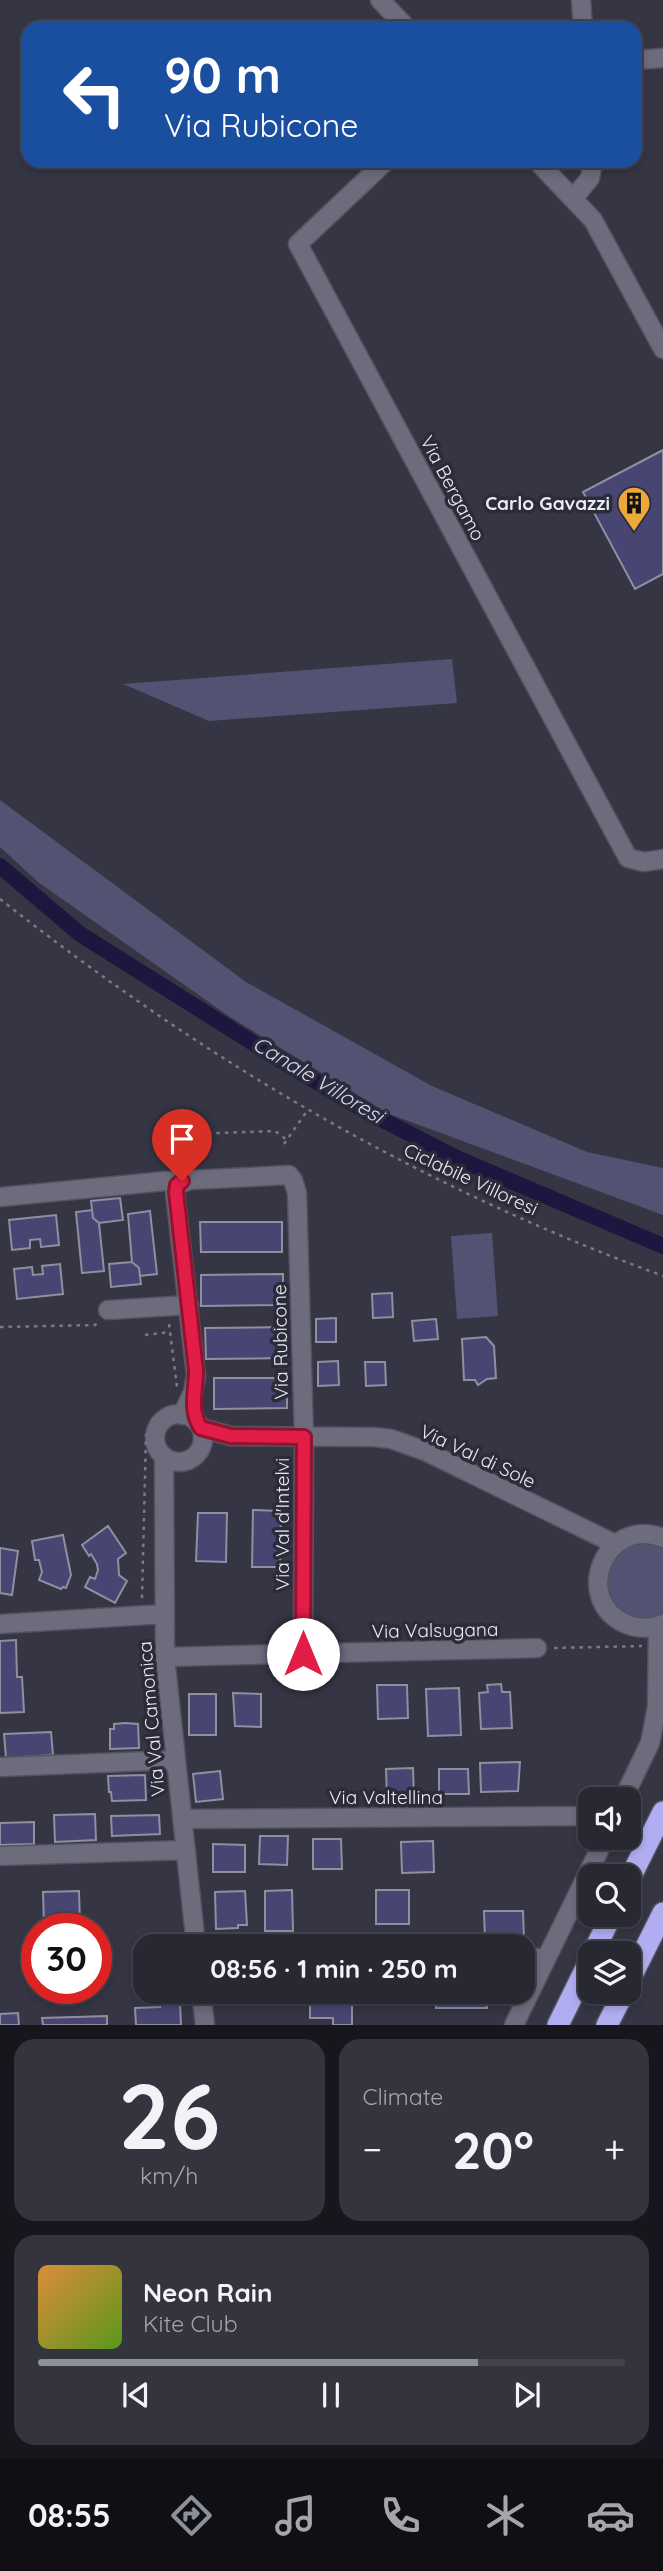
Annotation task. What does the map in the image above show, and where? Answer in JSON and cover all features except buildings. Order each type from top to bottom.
[{"type":"highway","points":[[637,1864],[663,1812]]},
{"type":"highway","points":[[641,1957],[663,1913]]},
{"type":"highway","points":[[558,2025],[578,1984]]},
{"type":"highway","points":[[607,2025],[618,2004]]},
{"type":"street","points":[[380,0],[400,21]]},
{"type":"street","points":[[581,0],[582,21]]},
{"type":"street","points":[[642,60],[663,58]]},
{"type":"street","name":"Via Bergamo","points":[[379,168],[298,244],[628,858],[644,862],[663,859]]},
{"type":"street","points":[[544,168],[593,220],[663,349]]},
{"type":"street","points":[[573,199],[590,178],[592,168]]},
{"type":"street","name":"Via Rubicone","points":[[186,1181],[289,1175],[293,1180],[297,1193],[304,1437]]},
{"type":"street","points":[[0,1197],[186,1181]]},
{"type":"street","points":[[172,1460],[191,1459],[191,1422],[185,1392],[196,1371],[176,1192],[177,1185],[186,1181]]},
{"type":"street","points":[[108,1310],[189,1305]]},
{"type":"street","name":"Via Val Camonica","points":[[191,1422],[167,1418],[158,1429],[156,1444],[172,1460],[166,1488],[165,1657],[195,1934]]},
{"type":"street","points":[[191,1422],[231,1436],[304,1437]]},
{"type":"street","name":"Via Val di Sole","points":[[304,1437],[374,1437],[425,1451],[587,1532],[610,1550]]},
{"type":"street","name":"Via Val d'Intelvi","points":[[303,1654],[304,1437]]},
{"type":"street","points":[[629,1787],[650,1743],[657,1707],[660,1625],[633,1627],[611,1614],[599,1593],[599,1568],[610,1550],[627,1537],[641,1534],[663,1538]]},
{"type":"street","points":[[0,1624],[164,1614]]},
{"type":"street","name":"Via Valsugana","points":[[165,1657],[537,1648]]},
{"type":"street","points":[[0,1767],[176,1760]]},
{"type":"street","name":"Via Valtellina","points":[[182,1819],[578,1816]]},
{"type":"street","points":[[0,1856],[186,1850]]},
{"type":"street","points":[[514,2025],[599,1850]]},
{"type":"street","points":[[535,1958],[547,1958]]},
{"type":"street","points":[[202,2004],[205,2025]]},
{"type":"path","name":"Ciclabile Villoresi","points":[[0,899],[147,1009],[219,1058],[307,1111],[396,1160],[490,1204],[598,1252],[663,1276]]},
{"type":"path","points":[[284,1144],[307,1111]]},
{"type":"path","points":[[186,1181],[184,1143],[191,1134],[275,1131],[287,1140]]},
{"type":"path","points":[[0,1327],[95,1325],[108,1310]]},
{"type":"path","points":[[169,1322],[185,1392]]},
{"type":"path","points":[[145,1335],[170,1332]]},
{"type":"path","points":[[142,1615],[146,1436],[153,1419],[191,1422]]},
{"type":"path","points":[[537,1648],[659,1646]]},
{"type":"shaded area","points":[[452,659],[457,703],[209,721],[123,684]]},
{"type":"shaded area","points":[[0,800],[246,982],[432,1086],[587,1152],[663,1168],[663,1215],[389,1114],[230,1017],[38,882],[0,847]]},
{"type":"shaded area","points":[[492,1233],[498,1316],[457,1319],[451,1236]]},
{"type":"shaded area","points":[[646,1542],[663,1546],[663,1618],[643,1622],[627,1617],[615,1607],[608,1592],[606,1577],[612,1561],[625,1549]]},
{"type":"waterway","name":"Canale Villoresi","points":[[0,866],[80,934],[369,1113],[459,1159],[663,1246]]},
{"type":"place","name":"Carlo Gavazzi","points":[[634,533]]},
{"type":"route","points":[[182,1181],[177,1185],[176,1192],[196,1371],[193,1392],[197,1423],[201,1428],[231,1436],[304,1437],[303,1654]]}]
